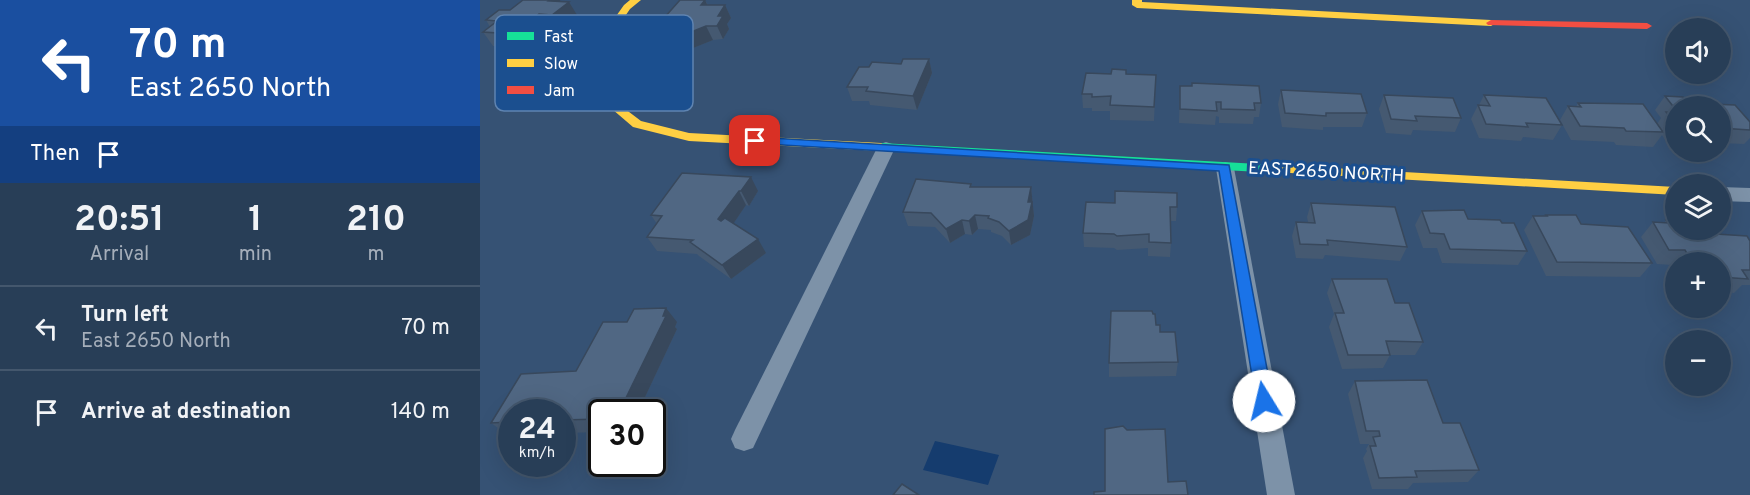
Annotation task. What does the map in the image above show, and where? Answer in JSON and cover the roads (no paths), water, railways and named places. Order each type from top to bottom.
[{"type":"street","name":"EAST 2650 NORTH","points":[[621,15],[636,0]]},
{"type":"street","points":[[1137,2],[1458,22],[1647,26]]},
{"type":"street","name":"EAST 2650 NORTH","points":[[621,111],[637,124],[689,137],[1665,191]]},
{"type":"street","points":[[744,439],[886,148]]},
{"type":"street","points":[[1225,168],[1281,495]]},
{"type":"street","points":[[1731,194],[1750,195]]},
{"type":"water","points":[[935,441],[999,455],[988,485],[923,470]]}]
